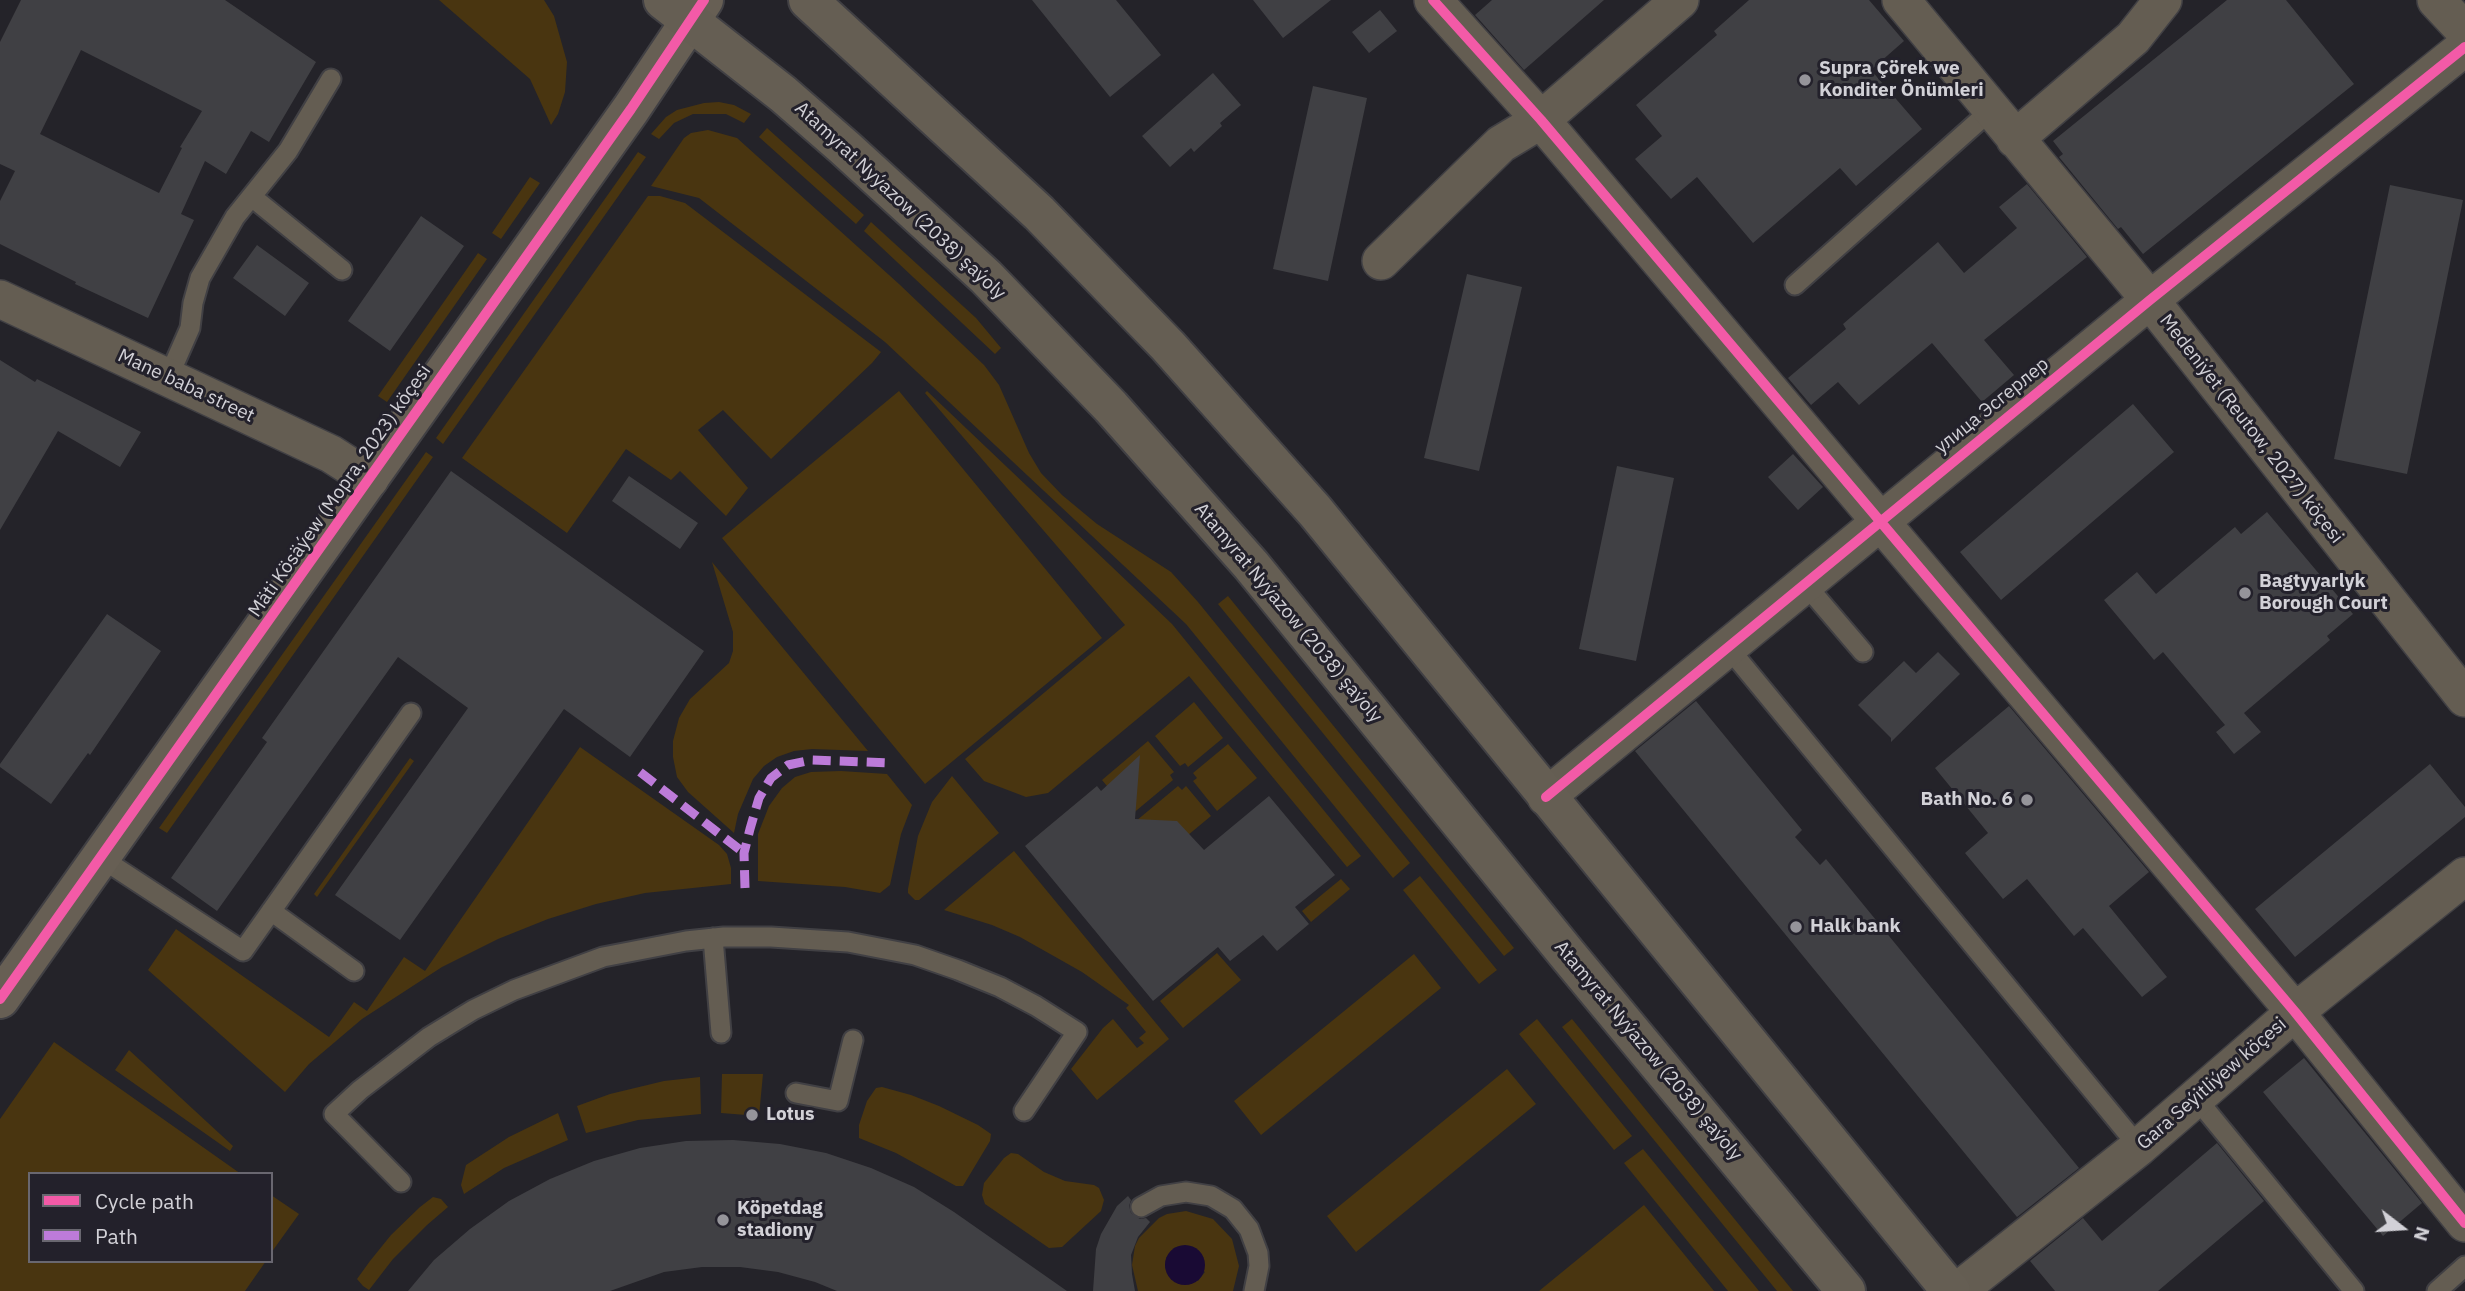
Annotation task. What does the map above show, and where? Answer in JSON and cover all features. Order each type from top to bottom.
[{"type":"main road","points":[[808,0],[1039,212],[1168,346],[1315,512],[1951,1291]]},
{"type":"main road","name":"Atamyrat Nyýazow (2038) şaýoly","points":[[685,7],[986,277],[1111,407],[1251,565],[1567,954],[1846,1291]]},
{"type":"street","points":[[1433,0],[1541,120],[2295,1012],[2465,1223]]},
{"type":"street","points":[[1381,261],[1501,144],[1541,120],[1680,0]]},
{"type":"street","name":"Medeniýet (Reutow, 2027) köçesi","points":[[1901,0],[2150,300],[2465,698]]},
{"type":"street","points":[[2015,139],[2133,38],[2163,0]]},
{"type":"street","points":[[2436,0],[2465,31]]},
{"type":"street","name":"Mäti Kösäýew (Mopra, 2023) köçesi","points":[[0,999],[631,109],[685,7]]},
{"type":"street","name":"улица Эсгерлер","points":[[1546,797],[1879,521],[2465,47]]},
{"type":"street","name":"Mane baba street","points":[[0,299],[331,454],[370,479]]},
{"type":"street","name":"Gara Seýitliýew köçesi","points":[[1958,1291],[2139,1147],[2295,1012],[2465,876]]},
{"type":"lane","points":[[168,378],[190,328],[193,303],[201,278],[235,218],[288,151],[331,79]]},
{"type":"lane","points":[[1795,285],[1991,110]]},
{"type":"lane","points":[[252,197],[342,270]]},
{"type":"lane","points":[[1805,584],[1863,652]]},
{"type":"lane","points":[[1727,646],[2139,1147]]},
{"type":"lane","points":[[101,858],[243,951],[411,713]]},
{"type":"lane","points":[[271,911],[354,971]]},
{"type":"lane","points":[[713,938],[721,1033]]},
{"type":"lane","points":[[401,1182],[334,1114],[394,1062],[473,1010],[559,972],[603,957],[713,938],[817,939],[883,948],[915,955],[958,970],[1036,1006],[1077,1032],[1024,1111]]},
{"type":"lane","points":[[796,1093],[838,1101],[853,1040]]},
{"type":"lane","points":[[2196,1098],[2354,1291]]},
{"type":"lane","points":[[1141,1207],[1161,1196],[1186,1192],[1211,1196],[1233,1209],[1249,1229],[1258,1253],[1259,1266],[1254,1291]]},
{"type":"lane","points":[[2437,1291],[2465,1266]]},
{"type":"shaded area","points":[[439,0],[544,0],[554,16],[567,62],[565,92],[558,114],[551,125],[530,79]]},
{"type":"shaded area","points":[[719,102],[734,105],[751,114],[744,123],[726,114],[693,114],[674,123],[659,139],[651,134],[666,117],[677,110]]},
{"type":"shaded area","points":[[767,128],[864,215],[856,224],[759,137]]},
{"type":"shaded area","points":[[708,130],[737,138],[899,284],[984,365],[999,385],[1029,453],[1041,473],[1062,495],[1097,524],[1171,572],[1410,863],[1393,878],[1186,624],[885,342],[699,198],[651,186],[684,138],[691,133]]},
{"type":"shaded area","points":[[638,152],[646,157],[443,444],[436,438]]},
{"type":"shaded area","points":[[530,177],[540,183],[501,239],[492,233]]},
{"type":"shaded area","points":[[648,196],[660,196],[685,203],[881,352],[771,459],[723,410],[698,430],[748,488],[726,516],[680,471],[671,480],[626,449],[567,533],[462,458]]},
{"type":"shaded area","points":[[871,222],[976,318],[1001,348],[995,354],[864,231]]},
{"type":"shaded area","points":[[478,253],[487,259],[387,402],[378,396]]},
{"type":"shaded area","points":[[899,391],[1102,638],[925,784],[722,538]]},
{"type":"shaded area","points":[[927,391],[1172,624],[1361,856],[1347,867],[1189,676],[1048,793],[1026,797],[984,781],[965,759],[1125,625],[925,393]]},
{"type":"shaded area","points":[[426,452],[433,457],[167,833],[159,828]]},
{"type":"shaded area","points":[[712,562],[868,751],[812,749],[777,757],[764,766],[753,779],[738,814],[734,833],[688,792],[677,777],[673,757],[673,741],[679,718],[690,699],[729,663],[733,651],[733,632]]},
{"type":"shaded area","points":[[1228,596],[1514,948],[1504,956],[1218,604]]},
{"type":"shaded area","points":[[1194,702],[1223,738],[1188,767],[1185,763],[1180,766],[1155,736]]},
{"type":"shaded area","points":[[1148,741],[1174,772],[1170,775],[1173,780],[1131,815],[1102,780]]},
{"type":"shaded area","points":[[1228,744],[1257,778],[1217,811],[1193,781],[1197,778],[1193,773]]},
{"type":"shaded area","points":[[580,747],[719,845],[727,854],[731,868],[731,884],[645,893],[596,904],[498,939],[442,967],[362,1019],[309,1064],[285,1092],[148,970],[176,929],[329,1037],[354,1002],[367,1011],[404,957],[425,971]]},
{"type":"shaded area","points":[[410,758],[414,761],[317,897],[314,894]]},
{"type":"shaded area","points":[[811,772],[887,774],[912,805],[901,834],[890,885],[880,893],[845,887],[758,881],[758,834],[769,806],[782,788],[795,777]]},
{"type":"shaded area","points":[[952,776],[999,833],[919,900],[915,900],[908,893],[908,889],[918,836],[932,802]]},
{"type":"shaded area","points":[[1178,786],[1182,790],[1186,786],[1211,816],[1164,855],[1136,821]]},
{"type":"shaded area","points":[[1014,851],[1169,1039],[1097,1100],[1071,1069],[1113,1019],[1137,1048],[1144,1043],[1139,1038],[1146,1032],[1126,1008],[1129,1005],[1082,972],[1020,937],[944,910]]},
{"type":"shaded area","points":[[1420,876],[1497,970],[1479,984],[1403,890]]},
{"type":"shaded area","points":[[1341,879],[1350,889],[1311,922],[1302,911]]},
{"type":"shaded area","points":[[1217,953],[1241,980],[1183,1028],[1160,1001]]},
{"type":"shaded area","points":[[1414,954],[1441,988],[1261,1135],[1234,1101]]},
{"type":"shaded area","points":[[1537,1019],[1632,1136],[1614,1150],[1519,1034]]},
{"type":"shaded area","points":[[1572,1019],[1793,1291],[1777,1291],[1562,1027]]},
{"type":"shaded area","points":[[54,1042],[238,1172],[28,1172],[28,1263],[265,1263],[245,1291],[0,1291],[0,1119]]},
{"type":"shaded area","points":[[129,1050],[233,1146],[230,1151],[115,1070]]},
{"type":"shaded area","points":[[1507,1069],[1536,1104],[1356,1252],[1327,1216]]},
{"type":"shaded area","points":[[722,1074],[763,1074],[759,1116],[721,1113]]},
{"type":"shaded area","points":[[700,1077],[701,1114],[638,1120],[586,1133],[577,1106],[610,1094],[664,1081]]},
{"type":"shaded area","points":[[882,1087],[939,1106],[991,1134],[990,1141],[963,1186],[956,1186],[896,1153],[859,1138],[859,1125],[867,1101],[876,1088]]},
{"type":"shaded area","points":[[558,1113],[568,1140],[504,1168],[464,1194],[461,1185],[466,1165],[509,1137]]},
{"type":"shaded area","points":[[1643,1149],[1759,1291],[1728,1291],[1624,1163]]},
{"type":"shaded area","points":[[1011,1153],[1018,1154],[1044,1172],[1065,1181],[1099,1188],[1104,1200],[1101,1211],[1062,1247],[1049,1248],[985,1204],[982,1195],[984,1183]]},
{"type":"shaded area","points":[[273,1196],[299,1214],[273,1250]]},
{"type":"shaded area","points":[[433,1197],[441,1199],[448,1207],[393,1259],[369,1290],[363,1286],[357,1279],[370,1261],[391,1235]]},
{"type":"shaded area","points":[[1644,1205],[1714,1291],[1539,1291]]},
{"type":"shaded area","points":[[1186,1211],[1213,1219],[1232,1239],[1239,1266],[1233,1291],[1138,1291],[1132,1265],[1135,1246],[1139,1238],[1159,1218]],"holes":[[[1175,1247],[1205,1272],[1198,1281],[1165,1268],[1166,1258]]]},
{"type":"shaded area","points":[[1185,1245],[1193,1246],[1199,1251],[1204,1257],[1204,1273],[1199,1279],[1193,1284],[1185,1285],[1177,1284],[1171,1279],[1166,1273],[1165,1265],[1166,1257],[1171,1251],[1177,1246]]},
{"type":"building","points":[[21,0],[225,0],[316,62],[269,142],[251,131],[226,174],[205,161],[181,214],[194,220],[148,318],[75,284],[76,282],[0,244],[0,201],[15,171],[0,164],[0,42]],"holes":[[[81,50],[202,111],[180,147],[182,148],[159,193],[40,134]]]},
{"type":"building","points":[[1032,0],[1116,0],[1161,55],[1110,97]]},
{"type":"building","points":[[1253,0],[1331,0],[1283,38]]},
{"type":"building","points":[[1492,0],[1604,0],[1524,70],[1475,15]]},
{"type":"building","points":[[1749,0],[1869,0],[1904,41],[1871,70],[1922,129],[1856,186],[1840,168],[1753,243],[1697,177],[1671,199],[1635,159],[1662,136],[1636,105],[1717,35],[1714,31]]},
{"type":"building","points":[[2227,0],[2286,0],[2354,84],[2143,254],[2121,227],[2118,229],[2059,157],[2063,154],[2053,141]]},
{"type":"building","points":[[1380,10],[1397,31],[1369,53],[1352,32]]},
{"type":"building","points":[[1213,73],[1241,105],[1220,123],[1222,126],[1194,152],[1191,148],[1170,167],[1142,136]]},
{"type":"building","points":[[1313,86],[1367,98],[1328,281],[1273,269]]},
{"type":"building","points":[[2027,184],[2087,257],[1984,340],[2014,375],[1982,402],[1932,343],[1859,405],[1838,382],[1811,405],[1788,378],[1846,329],[1843,324],[1938,242],[1964,273],[2017,228],[1999,207]]},
{"type":"building","points":[[2390,185],[2463,200],[2407,474],[2334,459]]},
{"type":"building","points":[[421,216],[464,246],[390,351],[348,321]]},
{"type":"building","points":[[257,245],[309,283],[285,316],[233,278]]},
{"type":"building","points":[[1467,274],[1522,287],[1479,471],[1424,458]]},
{"type":"building","points":[[0,360],[35,382],[37,379],[141,432],[120,467],[58,431],[0,530]]},
{"type":"building","points":[[2133,404],[2174,452],[2001,600],[1960,552]]},
{"type":"building","points":[[1793,454],[1823,487],[1798,510],[1768,477]]},
{"type":"building","points":[[1617,466],[1674,478],[1636,661],[1579,649]]},
{"type":"building","points":[[451,471],[704,651],[630,757],[564,709],[400,940],[335,895],[468,708],[398,657],[217,911],[171,878],[267,742],[262,738]]},
{"type":"building","points":[[629,476],[698,523],[680,549],[612,501]]},
{"type":"building","points":[[2267,512],[2353,614],[2327,636],[2330,640],[2244,713],[2261,732],[2234,754],[2216,732],[2225,725],[2163,652],[2154,660],[2104,600],[2137,572],[2156,594],[2235,527],[2241,534]]},
{"type":"building","points":[[107,614],[161,651],[90,755],[88,753],[51,804],[0,767],[0,764]]},
{"type":"building","points":[[1938,652],[1960,674],[1891,742],[1891,738],[1858,705],[1904,661],[1916,673]]},
{"type":"building","points":[[1696,701],[1802,830],[1795,837],[1820,865],[1826,859],[2079,1168],[2017,1217],[1635,751]]},
{"type":"building","name":"Bath No. 6","points":[[2009,706],[2149,872],[2109,906],[2167,977],[2142,997],[2083,928],[2074,936],[2027,879],[2003,899],[1965,853],[1988,833],[1935,768]]},
{"type":"building","points":[[1140,755],[1135,819],[1177,821],[1204,850],[1269,796],[1335,875],[1295,907],[1309,924],[1277,951],[1263,935],[1230,961],[1218,947],[1153,1001],[1025,846],[1097,786],[1101,791]]},
{"type":"building","points":[[2430,764],[2465,807],[2465,817],[2295,957],[2255,909]]},
{"type":"building","points":[[2304,1058],[2422,1203],[2383,1236],[2263,1092]]},
{"type":"building","name":"Köpetdag stadiony","points":[[733,1140],[780,1144],[826,1153],[871,1168],[914,1187],[1067,1291],[837,1291],[778,1272],[740,1267],[702,1267],[664,1272],[610,1291],[408,1291],[434,1260],[470,1229],[509,1201],[550,1179],[594,1161],[640,1148],[686,1141]]},
{"type":"building","points":[[2217,1143],[2264,1201],[2158,1291],[2055,1291],[2030,1261],[2083,1218],[2102,1241]]},
{"type":"building","points":[[1128,1196],[1131,1200],[1131,1213],[1150,1222],[1138,1237],[1131,1255],[1135,1291],[1093,1291],[1096,1249],[1101,1234],[1117,1206]]},
{"type":"marked path","points":[[745,888],[744,853],[759,798],[771,778],[788,765],[812,760],[891,763]]},
{"type":"marked path","points":[[640,772],[744,853]]},
{"type":"cycle path","points":[[0,999],[631,109],[704,0]]},
{"type":"cycle path","points":[[1433,0],[1541,120],[2295,1012],[2465,1223]]},
{"type":"cycle path","points":[[1546,797],[2150,300],[2465,47]]},
{"type":"place","name":"Supra Çörek we Konditer Önümleri","points":[[1805,80]]},
{"type":"place","name":"Bagtyyarlyk Borough Court","points":[[2245,593]]},
{"type":"place","name":"Bath No. 6","points":[[2027,800]]},
{"type":"place","name":"Halk bank","points":[[1796,927]]},
{"type":"place","name":"Lotus","points":[[752,1115]]},
{"type":"place","name":"Köpetdag stadiony","points":[[723,1220]]}]
